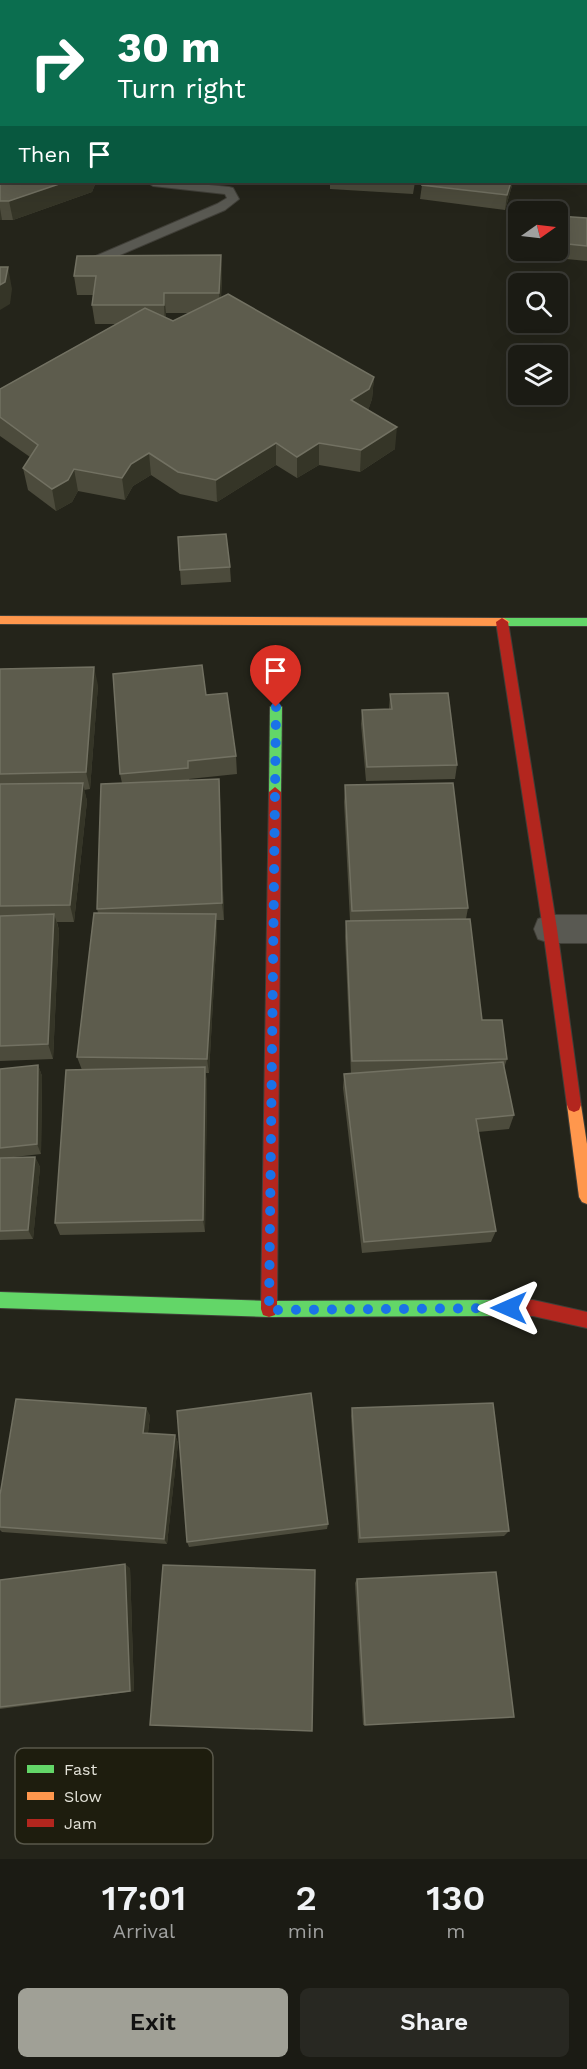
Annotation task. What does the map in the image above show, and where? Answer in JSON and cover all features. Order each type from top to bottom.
[{"type":"street","points":[[0,620],[587,622]]},
{"type":"street","points":[[502,622],[550,929],[587,1197]]},
{"type":"street","points":[[269,1310],[276,707]]},
{"type":"street","points":[[550,929],[587,929]]},
{"type":"street","points":[[0,1300],[269,1310],[533,1308],[587,1320]]},
{"type":"lane","points":[[88,264],[221,207],[233,199],[229,191],[161,183]]},
{"type":"building","points":[[0,183],[62,183],[9,201],[0,201]]},
{"type":"building","points":[[423,183],[511,183],[507,195],[422,185]]},
{"type":"building","points":[[568,217],[587,218],[587,246],[568,244]]},
{"type":"building","points":[[221,255],[219,293],[164,293],[164,305],[92,305],[96,276],[74,276],[77,256]]},
{"type":"building","points":[[0,267],[8,267],[5,282],[0,285]]},
{"type":"building","points":[[228,294],[374,377],[369,389],[351,400],[397,427],[361,450],[319,443],[297,457],[276,443],[216,480],[178,472],[149,453],[131,464],[122,478],[74,469],[68,480],[52,489],[23,468],[38,445],[0,417],[0,389],[145,308],[173,321]]},
{"type":"building","points":[[226,534],[230,567],[180,570],[178,537]]},
{"type":"building","points":[[202,665],[206,695],[227,693],[236,756],[188,761],[188,768],[120,774],[113,674]]},
{"type":"building","points":[[94,667],[86,772],[0,774],[0,669]]},
{"type":"building","points":[[448,693],[457,765],[367,767],[362,710],[392,709],[390,694]]},
{"type":"building","points":[[219,779],[222,903],[97,909],[101,784]]},
{"type":"building","points":[[83,783],[70,905],[0,906],[0,784]]},
{"type":"building","points":[[453,783],[468,908],[352,911],[345,785]]},
{"type":"building","points":[[94,913],[216,914],[207,1059],[77,1057]]},
{"type":"building","points":[[54,914],[48,1044],[0,1046],[0,916]]},
{"type":"building","points":[[470,919],[482,1020],[502,1020],[507,1059],[352,1061],[346,921]]},
{"type":"building","points":[[503,1062],[514,1115],[476,1119],[496,1231],[364,1242],[344,1074]]},
{"type":"building","points":[[38,1065],[37,1144],[0,1148],[0,1069]]},
{"type":"building","points":[[205,1067],[203,1220],[55,1223],[66,1070]]},
{"type":"building","points":[[35,1157],[28,1230],[0,1231],[0,1158]]},
{"type":"building","points":[[311,1393],[328,1524],[187,1542],[177,1411]]},
{"type":"building","points":[[16,1399],[146,1408],[143,1433],[175,1435],[164,1539],[0,1527],[0,1495]]},
{"type":"building","points":[[493,1403],[509,1531],[360,1538],[352,1408]]},
{"type":"building","points":[[125,1564],[130,1691],[0,1707],[0,1580]]},
{"type":"building","points":[[163,1565],[315,1570],[312,1731],[150,1725]]},
{"type":"building","points":[[496,1572],[514,1717],[365,1725],[357,1579]]},
{"type":"traffic: fast","points":[[504,622],[587,622]]},
{"type":"traffic: fast","points":[[275,792],[276,707]]},
{"type":"traffic: fast","points":[[0,1300],[269,1309],[492,1308]]},
{"type":"traffic: slow","points":[[0,620],[504,622]]},
{"type":"traffic: slow","points":[[574,1105],[587,1197]]},
{"type":"traffic: jam","points":[[502,622],[550,929],[574,1105]]},
{"type":"traffic: jam","points":[[269,1309],[275,792]]},
{"type":"traffic: jam","points":[[492,1308],[533,1308],[587,1320]]},
{"type":"route","points":[[276,707],[269,1310],[509,1308]]}]
